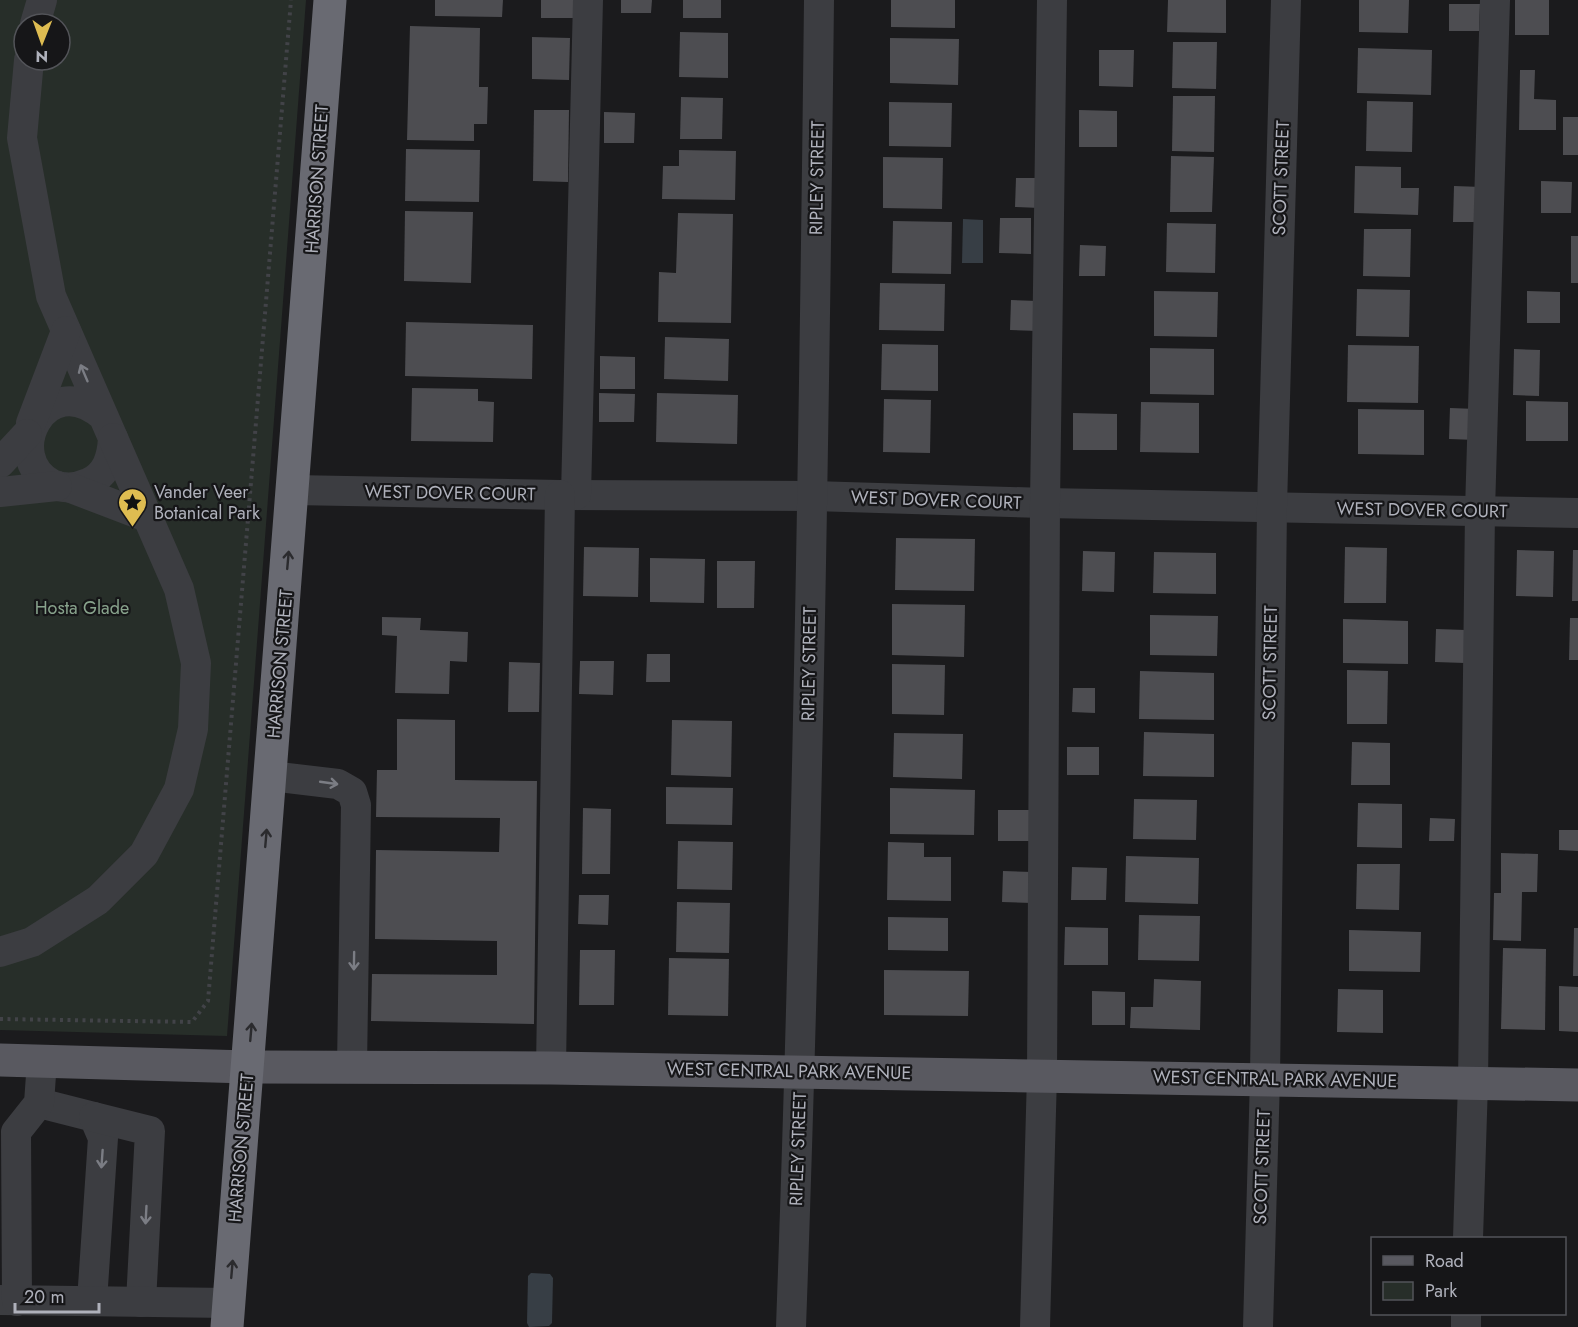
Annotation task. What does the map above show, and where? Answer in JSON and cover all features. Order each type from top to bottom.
[{"type":"highway","name":"HARRISON STREET","points":[[228,1315],[330,0]]},
{"type":"main road","name":"WEST CENTRAL PARK AVENUE","points":[[0,1060],[248,1067],[551,1068],[1265,1078],[1578,1085]]},
{"type":"street","points":[[551,1068],[568,495],[588,0]]},
{"type":"street","name":"RIPLEY STREET","points":[[791,1327],[800,1072],[813,496],[819,0]]},
{"type":"street","points":[[1035,1327],[1042,1075],[1045,503],[1052,0]]},
{"type":"street","name":"SCOTT STREET","points":[[1258,1327],[1265,1078],[1272,507],[1286,0]]},
{"type":"street","points":[[1468,1237],[1473,1083],[1480,512],[1495,0]]},
{"type":"street","points":[[0,952],[32,942],[98,900],[144,854],[178,789],[193,729],[196,663],[178,589],[51,296],[22,138],[28,72]]},
{"type":"street","points":[[66,331],[29,429],[26,447],[29,460],[36,472],[46,481],[147,517]]},
{"type":"street","points":[[0,463],[29,429],[39,413],[50,405],[64,401],[78,401],[92,406],[108,427],[112,451],[108,464],[90,483],[0,492]]},
{"type":"street","name":"WEST DOVER COURT","points":[[293,490],[568,495],[813,496],[1045,503],[1578,513]]},
{"type":"street","points":[[271,776],[338,784],[352,792],[356,805],[352,1067]]},
{"type":"street","points":[[42,1061],[39,1103],[8,1132],[9,1300],[141,1302],[228,1315]]},
{"type":"street","points":[[39,1103],[150,1131],[141,1302]]},
{"type":"street","points":[[92,1301],[103,1138],[94,1117]]},
{"type":"path","points":[[0,1019],[192,1022],[208,1001],[291,0]]},
{"type":"green space","name":"Vander Veer Botanical Park","points":[[0,0],[306,0],[227,1036],[0,1030]]},
{"type":"shaded area","points":[[963,219],[983,220],[983,263],[962,263]]},
{"type":"shaded area","points":[[531,1273],[550,1274],[553,1278],[552,1323],[549,1326],[529,1327],[527,1323],[528,1276]]},
{"type":"building","points":[[435,0],[503,0],[502,17],[435,16]]},
{"type":"building","points":[[541,0],[576,0],[576,18],[541,18]]},
{"type":"building","points":[[621,0],[652,0],[651,13],[621,13]]},
{"type":"building","points":[[683,0],[721,0],[721,18],[683,18]]},
{"type":"building","points":[[891,0],[955,0],[955,28],[891,27]]},
{"type":"building","points":[[1168,0],[1226,0],[1226,33],[1167,32]]},
{"type":"building","points":[[1359,0],[1409,0],[1408,33],[1359,32]]},
{"type":"building","points":[[1515,0],[1549,0],[1549,35],[1515,35]]},
{"type":"building","points":[[1449,4],[1480,4],[1479,31],[1449,31]]},
{"type":"building","points":[[410,26],[480,28],[479,87],[488,87],[487,124],[474,124],[474,141],[407,140]]},
{"type":"building","points":[[680,32],[728,33],[728,78],[679,77]]},
{"type":"building","points":[[532,37],[570,38],[569,80],[532,79]]},
{"type":"building","points":[[890,38],[959,39],[958,85],[890,83]]},
{"type":"building","points":[[1173,42],[1217,42],[1216,89],[1172,88]]},
{"type":"building","points":[[1358,48],[1432,50],[1431,95],[1357,93]]},
{"type":"building","points":[[1099,50],[1134,50],[1133,87],[1099,86]]},
{"type":"building","points":[[1520,70],[1535,70],[1534,99],[1556,100],[1556,130],[1519,130]]},
{"type":"building","points":[[1173,96],[1215,96],[1214,152],[1172,151]]},
{"type":"building","points":[[681,97],[723,98],[722,139],[680,139]]},
{"type":"building","points":[[1367,101],[1413,102],[1412,152],[1366,151]]},
{"type":"building","points":[[889,102],[952,103],[951,147],[889,146]]},
{"type":"building","points":[[534,110],[569,110],[568,182],[533,181]]},
{"type":"building","points":[[1079,110],[1117,111],[1117,147],[1079,147]]},
{"type":"building","points":[[604,112],[635,113],[634,143],[604,143]]},
{"type":"building","points":[[1563,117],[1578,117],[1578,155],[1563,155]]},
{"type":"building","points":[[406,149],[480,150],[479,202],[405,201]]},
{"type":"building","points":[[679,150],[736,151],[735,200],[662,199],[663,166],[679,166]]},
{"type":"building","points":[[1171,156],[1214,157],[1212,212],[1170,212]]},
{"type":"building","points":[[883,157],[943,158],[942,209],[883,208]]},
{"type":"building","points":[[1355,166],[1401,167],[1401,188],[1419,188],[1418,215],[1354,213]]},
{"type":"building","points":[[1016,178],[1040,178],[1040,208],[1015,207]]},
{"type":"building","points":[[1541,181],[1572,182],[1571,213],[1541,213]]},
{"type":"building","points":[[1454,186],[1482,187],[1481,222],[1453,222]]},
{"type":"building","points":[[405,211],[473,212],[471,283],[404,281]]},
{"type":"building","points":[[678,213],[733,214],[731,323],[658,322],[659,272],[676,273]]},
{"type":"building","points":[[1000,218],[1031,218],[1031,254],[999,253]]},
{"type":"building","points":[[893,221],[952,222],[951,274],[892,273]]},
{"type":"building","points":[[1167,223],[1216,224],[1215,273],[1166,272]]},
{"type":"building","points":[[1364,229],[1411,229],[1410,277],[1363,276]]},
{"type":"building","points":[[1571,236],[1578,236],[1578,283],[1571,283]]},
{"type":"building","points":[[1080,245],[1106,246],[1105,276],[1079,276]]},
{"type":"building","points":[[880,283],[945,284],[944,331],[879,330]]},
{"type":"building","points":[[1357,289],[1410,290],[1409,337],[1356,336]]},
{"type":"building","points":[[1154,291],[1218,292],[1217,337],[1154,336]]},
{"type":"building","points":[[1527,291],[1560,292],[1560,323],[1527,323]]},
{"type":"building","points":[[1011,300],[1038,301],[1038,331],[1010,330]]},
{"type":"building","points":[[406,322],[533,325],[532,379],[405,376]]},
{"type":"building","points":[[665,337],[729,339],[728,381],[664,379]]},
{"type":"building","points":[[882,344],[938,345],[938,391],[881,390]]},
{"type":"building","points":[[1348,345],[1419,346],[1418,403],[1347,402]]},
{"type":"building","points":[[1150,348],[1214,349],[1214,395],[1150,394]]},
{"type":"building","points":[[1514,349],[1540,350],[1539,396],[1513,395]]},
{"type":"building","points":[[600,356],[635,357],[635,389],[600,389]]},
{"type":"building","points":[[412,388],[478,389],[478,401],[494,402],[493,442],[411,441]]},
{"type":"building","points":[[599,393],[635,394],[634,422],[599,422]]},
{"type":"building","points":[[657,393],[738,395],[737,444],[656,442]]},
{"type":"building","points":[[884,399],[931,400],[930,453],[883,452]]},
{"type":"building","points":[[1526,401],[1568,402],[1568,441],[1526,441]]},
{"type":"building","points":[[1141,402],[1199,403],[1199,453],[1140,452]]},
{"type":"building","points":[[1450,408],[1477,409],[1476,440],[1449,439]]},
{"type":"building","points":[[1358,409],[1424,410],[1424,455],[1358,454]]},
{"type":"building","points":[[1073,413],[1117,414],[1117,450],[1073,450]]},
{"type":"building","points":[[896,538],[975,539],[974,591],[895,590]]},
{"type":"building","points":[[584,547],[639,548],[638,597],[583,596]]},
{"type":"building","points":[[1345,547],[1387,548],[1386,603],[1344,603]]},
{"type":"building","points":[[1517,550],[1554,551],[1553,597],[1516,596]]},
{"type":"building","points":[[1573,550],[1578,550],[1578,601],[1572,601]]},
{"type":"building","points":[[1083,551],[1115,552],[1114,592],[1082,591]]},
{"type":"building","points":[[1154,552],[1216,553],[1216,594],[1153,593]]},
{"type":"building","points":[[650,558],[705,559],[704,603],[650,602]]},
{"type":"building","points":[[717,561],[755,561],[754,608],[717,608]]},
{"type":"building","points":[[892,604],[965,605],[964,657],[892,655]]},
{"type":"building","points":[[1150,615],[1218,616],[1217,656],[1150,655]]},
{"type":"building","points":[[382,617],[421,618],[420,630],[468,632],[467,662],[450,661],[449,694],[395,693],[397,636],[382,635]]},
{"type":"building","points":[[1570,618],[1578,618],[1578,660],[1569,660]]},
{"type":"building","points":[[1343,619],[1408,621],[1408,664],[1343,663]]},
{"type":"building","points":[[1436,629],[1466,630],[1465,663],[1435,662]]},
{"type":"building","points":[[647,654],[670,654],[670,682],[646,682]]},
{"type":"building","points":[[580,661],[614,661],[613,695],[579,694]]},
{"type":"building","points":[[509,662],[540,663],[539,712],[508,712]]},
{"type":"building","points":[[892,664],[945,665],[944,715],[892,714]]},
{"type":"building","points":[[1347,670],[1388,671],[1387,724],[1347,724]]},
{"type":"building","points":[[1140,671],[1214,673],[1214,720],[1139,719]]},
{"type":"building","points":[[1073,688],[1095,688],[1095,713],[1072,712]]},
{"type":"building","points":[[397,719],[455,720],[455,780],[537,781],[534,1024],[371,1021],[372,974],[497,975],[497,941],[375,939],[376,850],[499,852],[500,818],[376,817],[377,770],[397,770]]},
{"type":"building","points":[[672,720],[732,721],[731,777],[671,775]]},
{"type":"building","points":[[1144,732],[1214,734],[1214,777],[1143,776]]},
{"type":"building","points":[[894,733],[963,734],[962,779],[893,777]]},
{"type":"building","points":[[1352,742],[1390,743],[1390,785],[1351,785]]},
{"type":"building","points":[[1067,747],[1099,747],[1099,775],[1067,775]]},
{"type":"building","points":[[666,787],[733,788],[732,825],[666,824]]},
{"type":"building","points":[[890,788],[975,790],[974,835],[890,834]]},
{"type":"building","points":[[1134,799],[1197,800],[1196,840],[1133,839]]},
{"type":"building","points":[[1358,803],[1402,804],[1402,848],[1357,847]]},
{"type":"building","points":[[583,808],[611,809],[610,874],[582,874]]},
{"type":"building","points":[[998,810],[1032,810],[1032,841],[998,841]]},
{"type":"building","points":[[1430,818],[1455,819],[1454,841],[1429,841]]},
{"type":"building","points":[[1559,830],[1578,830],[1578,851],[1559,850]]},
{"type":"building","points":[[678,841],[733,842],[732,890],[677,889]]},
{"type":"building","points":[[888,842],[924,843],[924,857],[951,857],[951,901],[887,900]]},
{"type":"building","points":[[1501,853],[1538,854],[1537,892],[1522,892],[1521,941],[1493,940],[1494,893],[1501,893]]},
{"type":"building","points":[[1126,856],[1199,858],[1198,904],[1125,902]]},
{"type":"building","points":[[1357,864],[1400,864],[1399,910],[1356,909]]},
{"type":"building","points":[[1072,867],[1107,868],[1106,900],[1071,900]]},
{"type":"building","points":[[1003,871],[1033,872],[1032,903],[1002,902]]},
{"type":"building","points":[[579,895],[609,895],[608,925],[578,924]]},
{"type":"building","points":[[677,902],[730,903],[729,953],[676,952]]},
{"type":"building","points":[[1139,915],[1200,916],[1199,961],[1138,960]]},
{"type":"building","points":[[888,917],[948,918],[948,951],[888,950]]},
{"type":"building","points":[[1065,927],[1108,928],[1108,965],[1064,965]]},
{"type":"building","points":[[1574,928],[1578,928],[1578,976],[1573,976]]},
{"type":"building","points":[[1349,930],[1421,932],[1420,972],[1349,971]]},
{"type":"building","points":[[1503,948],[1546,949],[1545,1030],[1501,1029]]},
{"type":"building","points":[[580,950],[615,950],[614,1005],[579,1005]]},
{"type":"building","points":[[669,958],[729,959],[728,1016],[668,1015]]},
{"type":"building","points":[[884,970],[969,971],[968,1016],[884,1015]]},
{"type":"building","points":[[1154,979],[1201,981],[1200,1030],[1130,1028],[1131,1007],[1153,1007]]},
{"type":"building","points":[[1559,986],[1578,987],[1578,1032],[1559,1031]]},
{"type":"building","points":[[1338,989],[1383,990],[1383,1033],[1337,1032]]},
{"type":"building","points":[[1092,991],[1125,992],[1125,1025],[1092,1025]]},
{"type":"place","name":"Vander Veer Botanical Park","points":[[133,528]]},
{"type":"park label","name":"Hosta Glade","points":[[82,608]]}]
